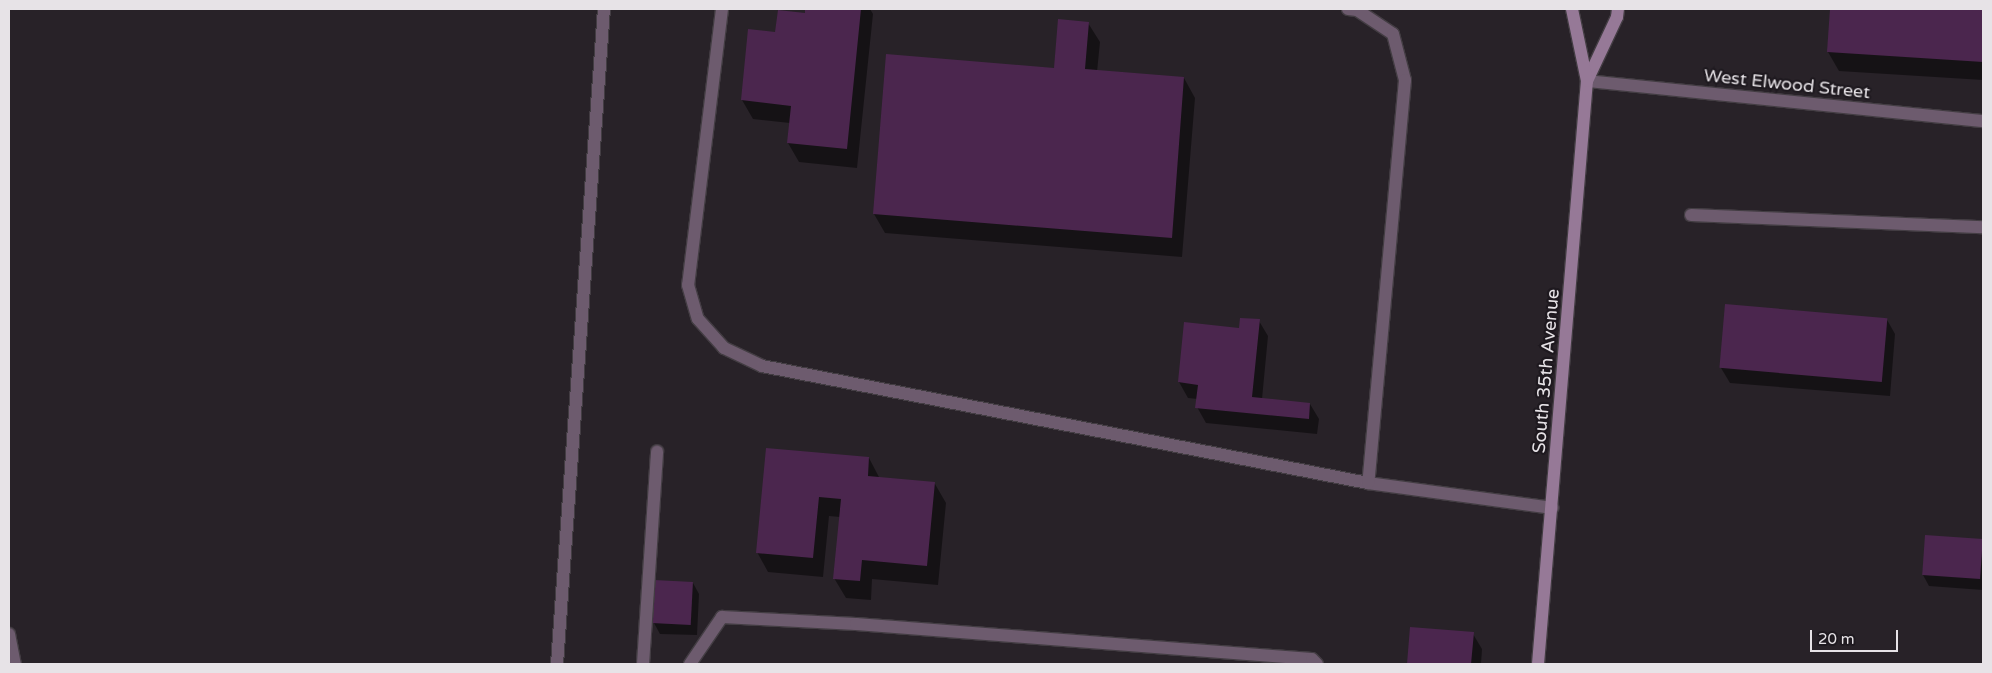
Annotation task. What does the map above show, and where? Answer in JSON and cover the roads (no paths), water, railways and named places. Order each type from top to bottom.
[{"type":"main road","name":"South 35th Avenue","points":[[1538,664],[1587,81],[1572,9]]},
{"type":"main road","name":"South 35th Avenue","points":[[1587,81],[1617,18],[1618,9]]},
{"type":"street","points":[[557,664],[604,9]]},
{"type":"street","points":[[722,9],[688,285],[698,319],[724,348],[762,366],[1368,483],[1552,508]]},
{"type":"street","points":[[1348,9],[1357,10],[1393,34],[1404,80],[1368,483]]},
{"type":"street","name":"West Elwood Street","points":[[1587,81],[1983,121]]},
{"type":"street","points":[[1691,215],[1983,227]]},
{"type":"street","points":[[643,664],[657,451]]},
{"type":"street","points":[[690,664],[722,617],[856,624],[1312,659],[1317,664]]},
{"type":"street","points":[[9,634],[15,664]]}]
